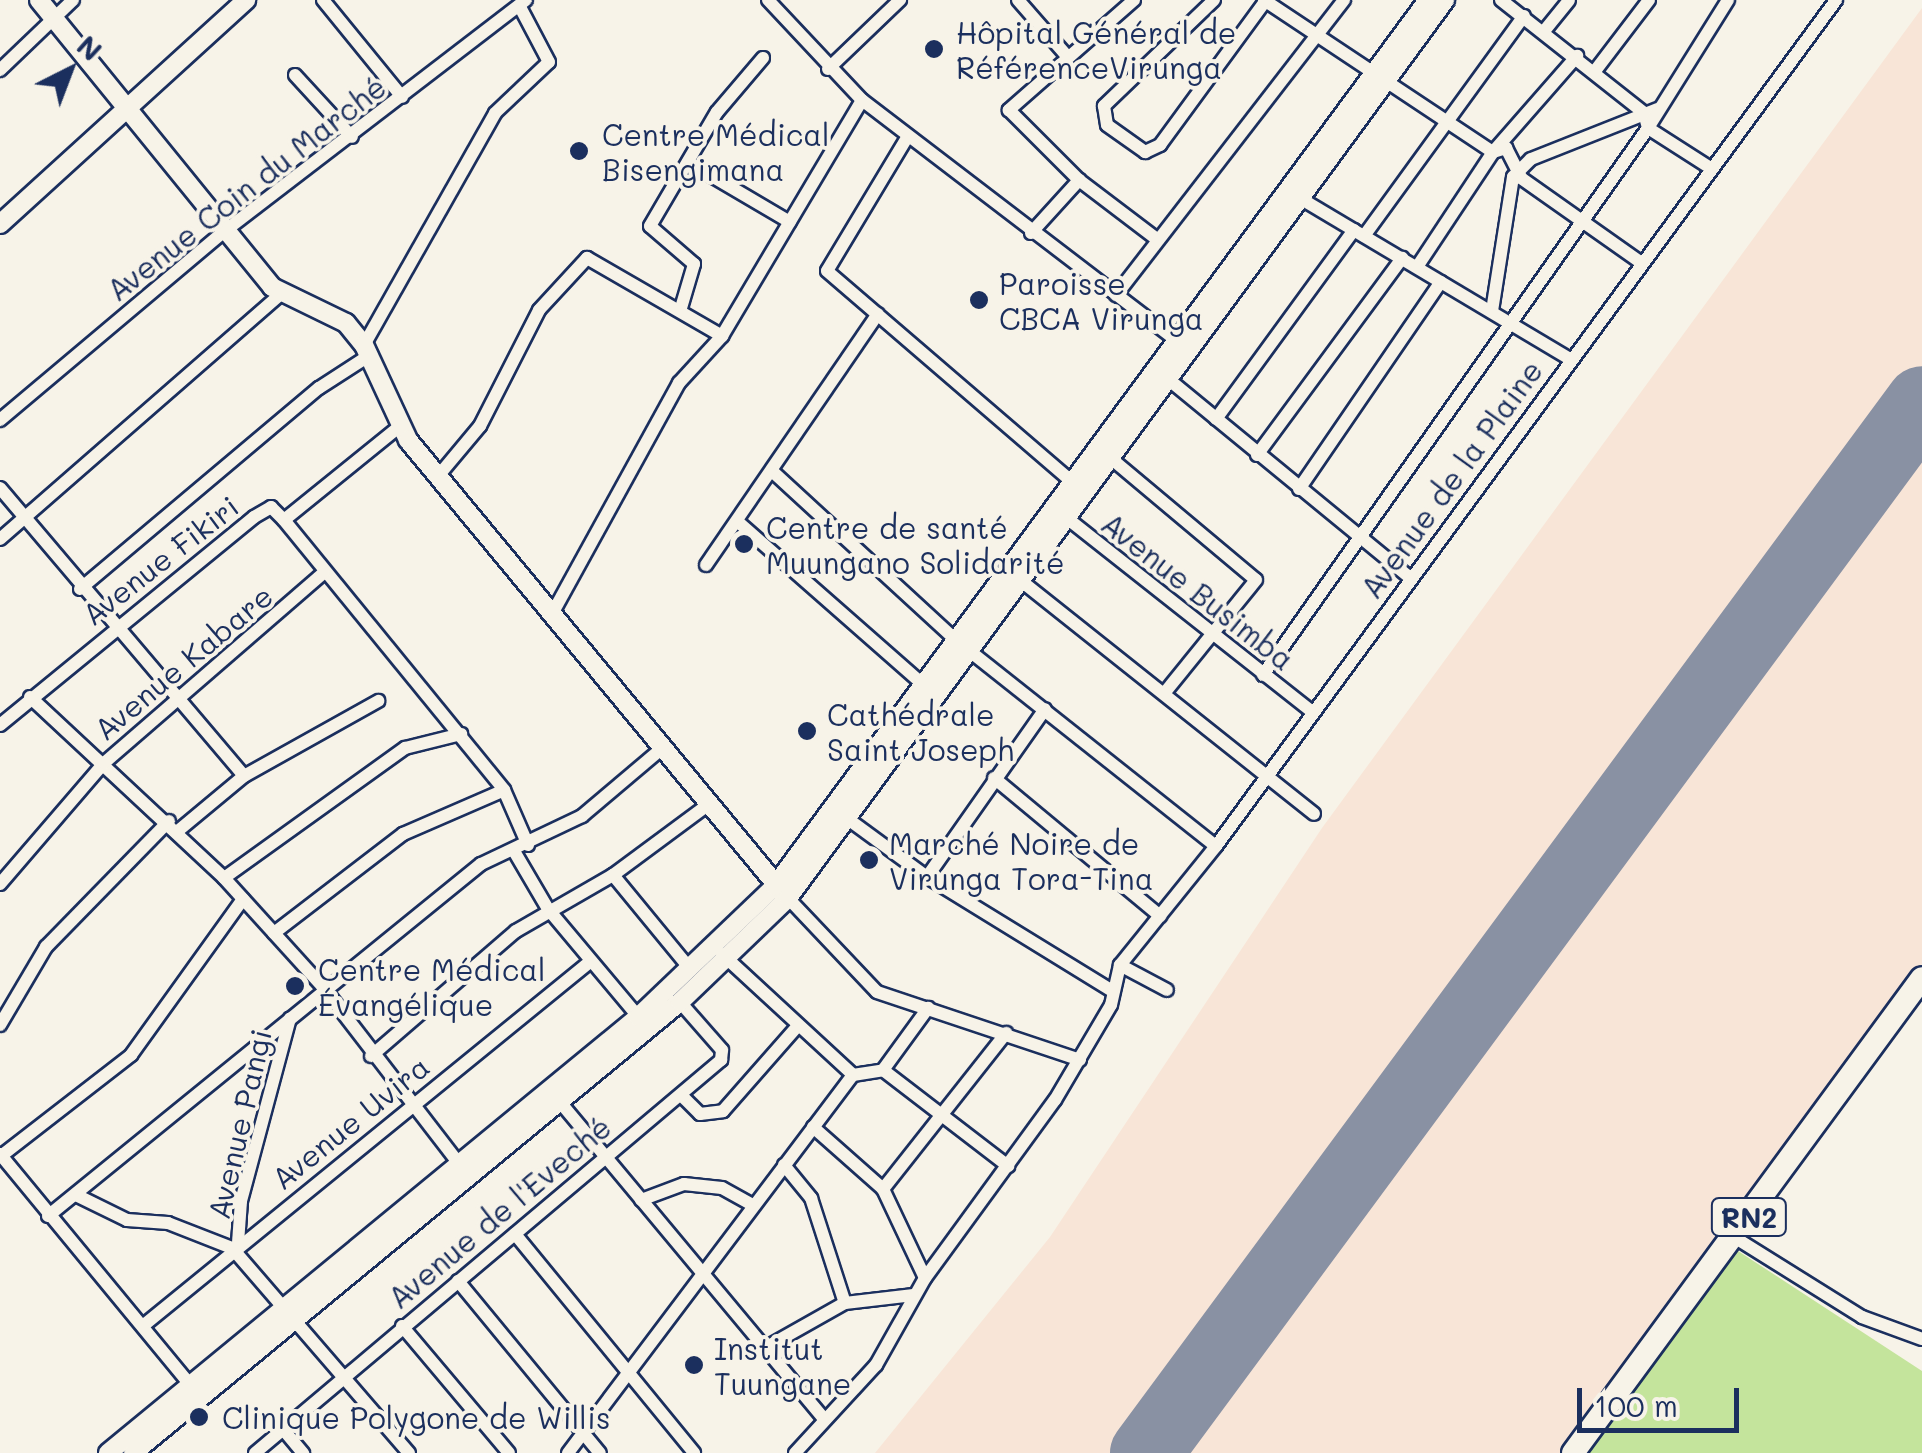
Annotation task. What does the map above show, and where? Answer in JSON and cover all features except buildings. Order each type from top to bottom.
[{"type":"highway","name":"RN2","points":[[1573,1453],[1922,978]]},
{"type":"main road","points":[[39,0],[130,104],[226,230],[281,294],[346,323],[367,350],[399,427],[705,807],[782,892]]},
{"type":"main road","points":[[0,224],[246,0]]},
{"type":"main road","points":[[1380,78],[1428,0]]},
{"type":"main road","points":[[463,1168],[547,1087],[680,1002],[782,892],[1380,78],[1445,0]]},
{"type":"main road","points":[[108,1453],[194,1388],[463,1168],[560,1102],[692,970],[723,955]]},
{"type":"main road","points":[[133,1453],[194,1388]]},
{"type":"street","points":[[0,70],[73,0]]},
{"type":"street","points":[[323,0],[402,97]]},
{"type":"street","points":[[828,70],[900,0]]},
{"type":"street","points":[[1018,0],[1066,56]]},
{"type":"street","points":[[1134,0],[1009,110],[1079,180],[1158,240]]},
{"type":"street","points":[[1214,0],[1104,106],[1107,125],[1145,152],[1160,146],[1265,0],[1448,120],[1640,262]]},
{"type":"street","points":[[1116,296],[1344,0]]},
{"type":"street","points":[[1501,0],[1650,111]]},
{"type":"street","points":[[1545,30],[1569,0]]},
{"type":"street","points":[[1595,70],[1648,0]]},
{"type":"street","points":[[1263,676],[1509,320],[1648,128],[1650,111],[1728,0]]},
{"type":"street","name":"Avenue de la Plaine","points":[[794,1453],[822,1417],[876,1365],[925,1278],[1080,1060],[1111,1006],[1111,990],[1120,966],[1216,846],[1640,262],[1836,0]]},
{"type":"street","points":[[770,1],[828,70],[862,100],[1031,233],[1184,346]]},
{"type":"street","points":[[80,589],[367,350],[495,114],[549,62],[523,4]]},
{"type":"street","name":"Avenue Coin du Marché","points":[[0,420],[226,230],[523,4]]},
{"type":"street","points":[[1216,419],[1524,16]]},
{"type":"street","points":[[1417,267],[1493,156],[1577,56]]},
{"type":"street","points":[[680,308],[694,264],[650,226],[688,162],[762,58]]},
{"type":"street","points":[[295,75],[352,136]]},
{"type":"street","points":[[552,614],[679,383],[722,336],[862,100]]},
{"type":"street","points":[[1516,174],[1650,111]]},
{"type":"street","points":[[1648,128],[1712,169]]},
{"type":"street","points":[[908,136],[827,264],[832,278],[1080,488]]},
{"type":"street","points":[[1492,310],[1516,174],[1506,148],[1493,156]]},
{"type":"street","points":[[688,162],[790,222]]},
{"type":"street","points":[[1031,233],[1079,180]]},
{"type":"street","points":[[1294,195],[1570,358]]},
{"type":"street","points":[[439,475],[480,426],[540,310],[587,258],[680,308],[722,336]]},
{"type":"street","points":[[1257,455],[1402,258]]},
{"type":"street","points":[[1299,489],[1441,282]]},
{"type":"street","points":[[0,539],[281,294]]},
{"type":"street","points":[[706,565],[878,314]]},
{"type":"street","points":[[1162,374],[1360,540],[1410,576]]},
{"type":"street","name":"Avenue Fikiri","points":[[0,724],[254,517],[272,507],[284,520],[399,427]]},
{"type":"street","points":[[1104,453],[1254,576],[1166,691]]},
{"type":"street","points":[[772,472],[963,646],[1216,846]]},
{"type":"street","points":[[0,488],[80,589],[179,695],[244,776]]},
{"type":"street","name":"Avenue Busimba","points":[[1060,513],[1312,712]]},
{"type":"street","points":[[284,520],[504,790],[521,848],[548,910],[643,1023]]},
{"type":"street","points":[[737,521],[930,690]]},
{"type":"street","name":"Avenue Kabare","points":[[0,884],[104,763],[179,695],[280,618],[324,573]]},
{"type":"street","points":[[1014,576],[1166,691],[1314,814]]},
{"type":"street","points":[[30,698],[174,826],[224,878],[322,987],[371,1056],[463,1168]]},
{"type":"street","points":[[0,1025],[46,947],[174,826],[244,776],[378,701]]},
{"type":"street","points":[[926,878],[1045,710]]},
{"type":"street","points":[[224,878],[405,748],[461,734]]},
{"type":"street","points":[[48,1216],[322,987],[355,971],[481,864],[521,848],[598,806],[659,751]]},
{"type":"street","points":[[994,778],[1160,916]]},
{"type":"street","points":[[274,934],[403,834],[504,790]]},
{"type":"street","points":[[371,1056],[548,910],[613,875],[705,807]]},
{"type":"street","points":[[841,814],[926,878],[1111,990]]},
{"type":"street","points":[[613,875],[692,970]]},
{"type":"street","points":[[782,892],[866,985],[1080,1060]]},
{"type":"street","points":[[194,1388],[1,1155],[131,1055],[243,899]]},
{"type":"street","points":[[723,955],[795,1030],[852,1075]]},
{"type":"street","name":"Avenue Uvira","points":[[144,1324],[235,1246],[591,961]]},
{"type":"street","points":[[1120,966],[1167,990]]},
{"type":"street","name":"Avenue de l'Eveché","points":[[255,1453],[342,1373],[515,1234],[724,1055],[680,1002]]},
{"type":"street","points":[[568,1453],[852,1075],[883,1070],[928,1008]]},
{"type":"street","name":"Avenue Pangi","points":[[235,1246],[241,1201],[290,1016]]},
{"type":"street","points":[[681,1095],[700,1114],[723,1111],[795,1030]]},
{"type":"street","points":[[884,1190],[1006,1033]]},
{"type":"street","points":[[883,1070],[942,1120],[1008,1166]]},
{"type":"street","points":[[547,1087],[822,1417]]},
{"type":"street","points":[[813,1127],[884,1190],[925,1278]]},
{"type":"street","points":[[784,1165],[811,1198],[844,1304]]},
{"type":"street","points":[[642,1200],[684,1184],[722,1188],[753,1204]]},
{"type":"street","points":[[76,1196],[126,1220],[168,1223],[235,1246],[409,1453]]},
{"type":"street","points":[[515,1234],[694,1453]]},
{"type":"street","points":[[1734,1238],[1862,1317],[1922,1339]]},
{"type":"street","points":[[458,1281],[600,1453]]},
{"type":"street","points":[[764,1348],[844,1304],[914,1295]]},
{"type":"street","points":[[402,1326],[509,1453]]},
{"type":"street","points":[[282,1428],[303,1453]]},
{"type":"shaded area","points":[[1922,8],[1922,964],[1561,1453],[875,1453],[1050,1237],[1322,828]]},
{"type":"green space","points":[[1735,1249],[1922,1371],[1922,1453],[1585,1453]]},
{"type":"runway","points":[[1146,1453],[1922,402]]},
{"type":"place","name":"Hôpital Général de RéférenceVirunga","points":[[934,49]]},
{"type":"place","name":"Centre Médical Bisengimana","points":[[579,151]]},
{"type":"place","name":"Paroisse CBCA Virunga","points":[[979,300]]},
{"type":"place","name":"Centre de santé Muungano Solidarité","points":[[744,544]]},
{"type":"place","name":"Cathédrale Saint Joseph","points":[[807,731]]},
{"type":"place","name":"Marché Noire de Virunga Tora-Tina","points":[[869,860]]},
{"type":"place","name":"Centre Médical Évangélique","points":[[295,986]]},
{"type":"place","name":"Institut Tuungane","points":[[694,1365]]},
{"type":"place","name":"Clinique Polygone de Willis","points":[[199,1417]]}]
